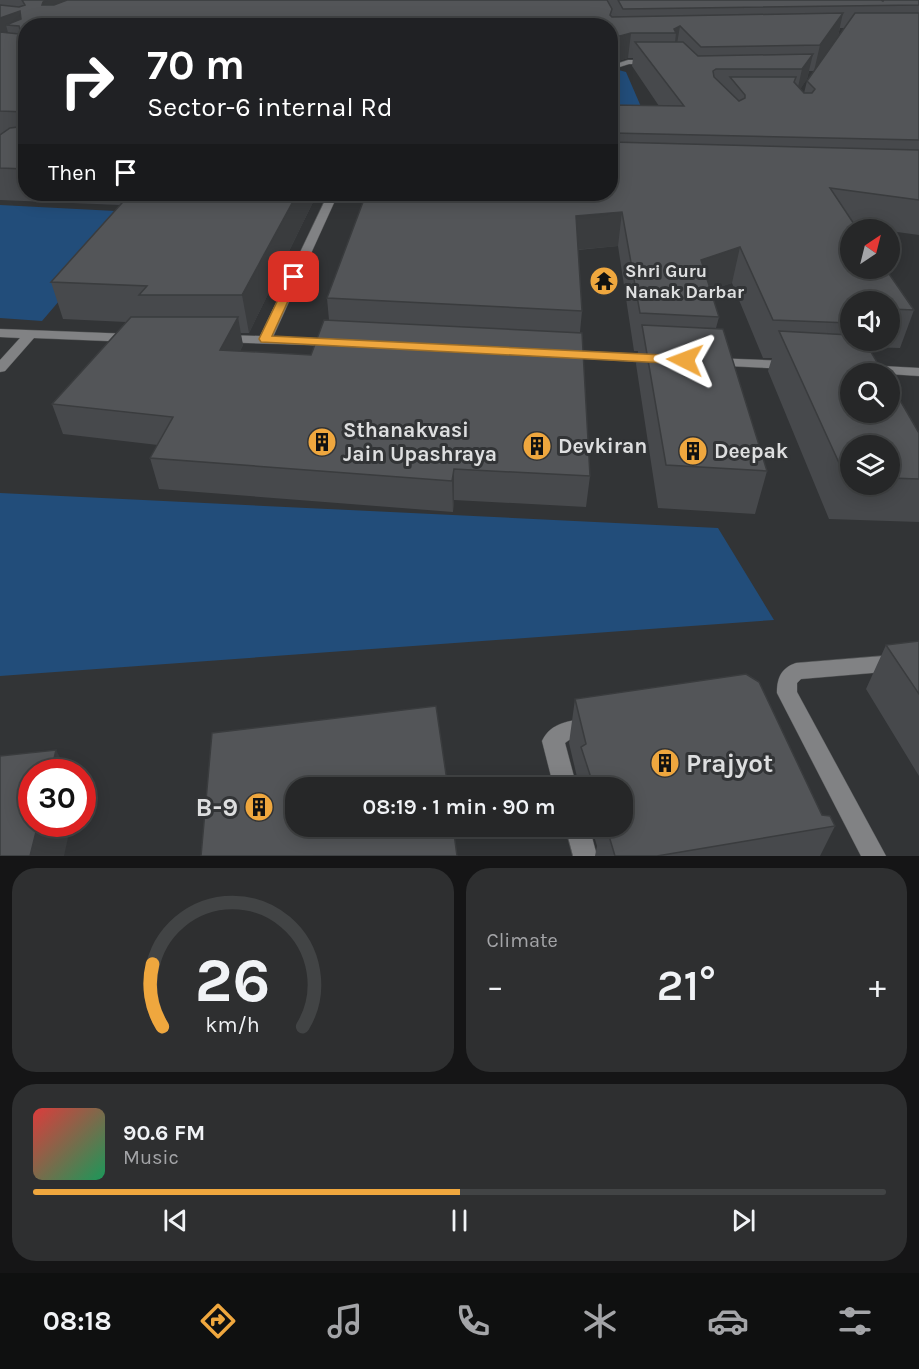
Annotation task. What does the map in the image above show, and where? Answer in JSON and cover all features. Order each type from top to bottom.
[{"type":"street","points":[[622,53],[628,62]]},
{"type":"street","points":[[618,66],[628,62],[660,62]]},
{"type":"street","points":[[265,339],[330,201]]},
{"type":"street","points":[[0,333],[146,339]]},
{"type":"street","points":[[0,368],[30,335]]},
{"type":"street","points":[[206,339],[265,339],[348,344]]},
{"type":"street","points":[[550,353],[669,359]]},
{"type":"street","points":[[705,361],[800,366]]},
{"type":"street","points":[[900,371],[919,372]]},
{"type":"street","points":[[874,856],[787,693],[787,680],[796,671],[919,661]]},
{"type":"street","points":[[563,777],[553,741],[556,735],[609,725]]},
{"type":"street","points":[[580,837],[585,856]]},
{"type":"shaded area","points":[[618,70],[626,72],[645,116],[618,116]]},
{"type":"shaded area","points":[[0,205],[135,212],[42,321],[0,318]]},
{"type":"shaded area","points":[[0,493],[718,528],[774,620],[0,676]]},
{"type":"building","points":[[22,0],[47,0],[42,5],[54,5],[67,0],[607,0],[612,9],[610,15],[612,17],[843,13],[820,45],[701,47],[680,26],[674,29],[676,33],[631,33],[618,36],[618,18],[21,18],[20,11],[0,18],[0,5],[19,7],[25,5]]},
{"type":"building","points":[[618,0],[919,0],[919,5],[623,9]]},
{"type":"building","points":[[855,13],[919,13],[919,140],[618,133],[618,105],[684,106],[635,42],[683,42],[698,56],[813,54],[802,69],[716,69],[713,71],[714,77],[739,101],[745,98],[745,95],[730,77],[796,77],[794,82],[804,93],[812,93],[815,89],[807,81]]},
{"type":"building","points":[[18,20],[18,26],[6,25]]},
{"type":"building","points":[[0,32],[18,34],[18,112],[0,111]]},
{"type":"building","points":[[18,127],[18,169],[0,168],[0,135],[10,128]]},
{"type":"building","points":[[618,142],[919,150],[919,200],[830,188],[851,219],[840,219],[840,279],[893,279],[914,310],[900,309],[900,291],[840,291],[840,323],[773,320],[740,247],[701,260],[719,317],[640,313],[622,212],[576,216],[582,311],[327,298],[363,201],[618,201]]},
{"type":"building","points":[[124,201],[293,201],[242,295],[139,295],[147,286],[51,282]]},
{"type":"building","points":[[131,317],[238,317],[220,350],[311,355],[324,320],[582,333],[590,476],[454,469],[452,481],[150,458],[173,417],[52,404]]},
{"type":"building","points":[[642,325],[723,329],[767,471],[666,465]]},
{"type":"building","points":[[779,331],[840,334],[840,351],[870,351],[878,363],[840,363],[840,423],[900,423],[900,400],[919,433],[919,479],[900,478],[900,435],[840,435],[840,465]]},
{"type":"building","points":[[919,641],[919,694],[886,645]]},
{"type":"building","name":"Prajyot","points":[[746,674],[759,682],[822,815],[830,816],[835,826],[657,856],[615,856],[609,837],[633,837],[633,777],[591,777],[581,747],[586,744],[575,699]]},
{"type":"building","points":[[436,706],[446,777],[285,777],[285,837],[454,837],[457,856],[201,856],[212,733]]},
{"type":"building","points":[[56,750],[54,759],[18,759],[18,837],[35,837],[30,856],[0,856],[0,756]]},
{"type":"place","name":"Shri Guru Nanak Darbar","points":[[604,281]]},
{"type":"place","name":"Sthanakvasi Jain Upashraya","points":[[322,442]]},
{"type":"place","name":"Devkiran","points":[[537,446]]},
{"type":"place","name":"Deepak","points":[[693,451]]},
{"type":"place","name":"Prajyot","points":[[665,763]]},
{"type":"place","name":"B-9","points":[[259,807]]},
{"type":"route","points":[[294,277],[265,339],[685,360]]}]
